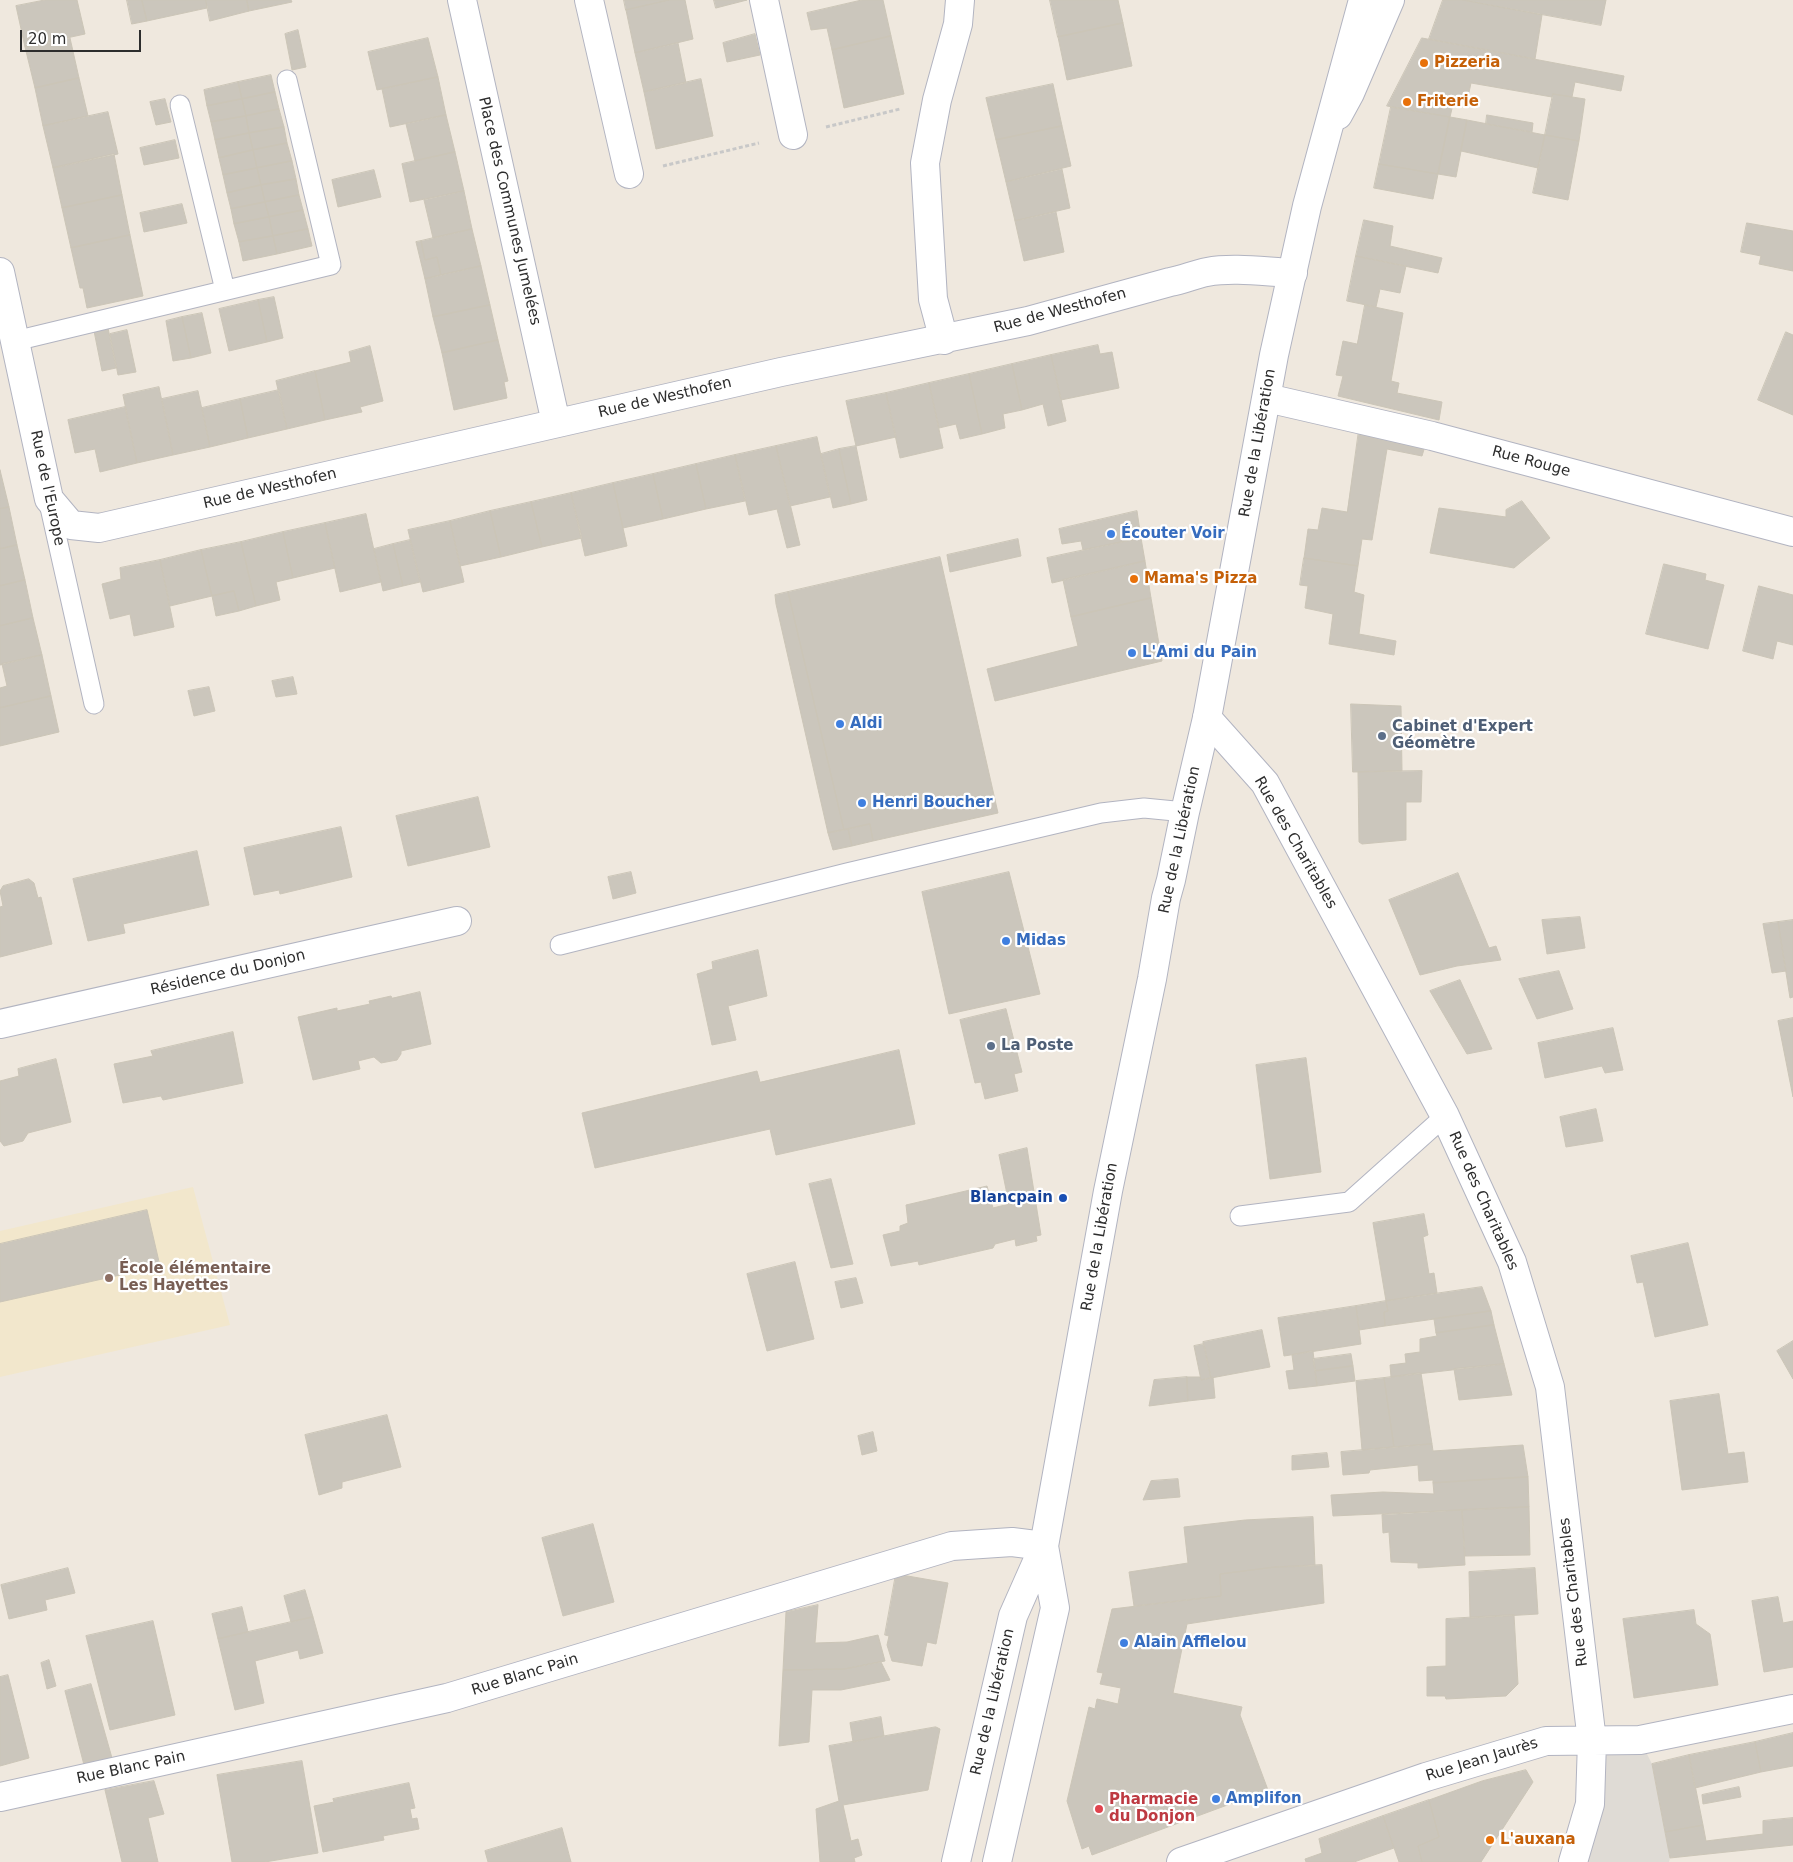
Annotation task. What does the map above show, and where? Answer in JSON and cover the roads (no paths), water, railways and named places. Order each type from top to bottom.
[{"type":"street","name":"Place des Communes Jumelées","points":[[462,0],[556,423]]},
{"type":"street","points":[[590,0],[628,174]]},
{"type":"street","points":[[764,0],[793,135]]},
{"type":"street","points":[[944,340],[934,300],[924,163],[937,100],[958,24],[960,0]]},
{"type":"street","name":"Rue de la Libération","points":[[956,1862],[1013,1616],[1044,1546],[1108,1191],[1152,979],[1166,898],[1172,880],[1185,812],[1207,718],[1274,355],[1307,206],[1363,0]]},
{"type":"street","name":"Rue de la Libération","points":[[1326,136],[1350,93],[1390,0]]},
{"type":"street","name":"Rue de Westhofen","points":[[49,499],[71,525],[98,528],[781,372],[1028,322],[1207,272],[1251,270],[1293,273]]},
{"type":"street","name":"Rue de l'Europe","points":[[0,272],[9,329],[49,499]]},
{"type":"street","name":"Rue Rouge","points":[[1267,398],[1432,436],[1793,532]]},
{"type":"street","name":"Rue des Charitables","points":[[1207,718],[1264,783],[1445,1116],[1512,1262],[1550,1387],[1592,1741],[1590,1804],[1573,1862]]},
{"type":"street","name":"Résidence du Donjon","points":[[0,1024],[456,922]]},
{"type":"street","name":"Rue Blanc Pain","points":[[0,1796],[447,1698],[952,1546],[1012,1542],[1044,1546]]},
{"type":"street","name":"Rue de la Libération","points":[[997,1862],[1055,1608],[1044,1546]]},
{"type":"street","name":"Rue Jean Jaurès","points":[[1181,1862],[1426,1777],[1546,1741],[1640,1740],[1793,1709]]},
{"type":"lane","points":[[9,329],[224,290],[331,265],[287,80]]},
{"type":"lane","points":[[180,105],[224,290]]},
{"type":"lane","name":"Rue de l'Europe","points":[[49,499],[94,704]]},
{"type":"lane","points":[[560,945],[847,873],[1101,814],[1144,808],[1185,812]]},
{"type":"lane","points":[[1240,1216],[1348,1202],[1445,1116]]},
{"type":"place","name":"Pizzeria","points":[[1424,63]]},
{"type":"place","name":"Friterie","points":[[1407,102]]},
{"type":"place","name":"Écouter Voir","points":[[1111,534]]},
{"type":"place","name":"Mama's Pizza","points":[[1134,579]]},
{"type":"place","name":"L'Ami du Pain","points":[[1132,653]]},
{"type":"place","name":"Aldi","points":[[840,724]]},
{"type":"place","name":"Cabinet d'Expert Géomètre","points":[[1382,736]]},
{"type":"place","name":"Henri Boucher","points":[[862,803]]},
{"type":"place","name":"Midas","points":[[1006,941]]},
{"type":"place","name":"La Poste","points":[[991,1046]]},
{"type":"place","name":"Blancpain","points":[[1063,1198]]},
{"type":"place","name":"École élémentaire Les Hayettes","points":[[109,1278]]},
{"type":"place","name":"Alain Afflelou","points":[[1124,1643]]},
{"type":"place","name":"Amplifon","points":[[1216,1799]]},
{"type":"place","name":"Pharmacie du Donjon","points":[[1099,1809]]},
{"type":"place","name":"L'auxana","points":[[1490,1840]]}]
